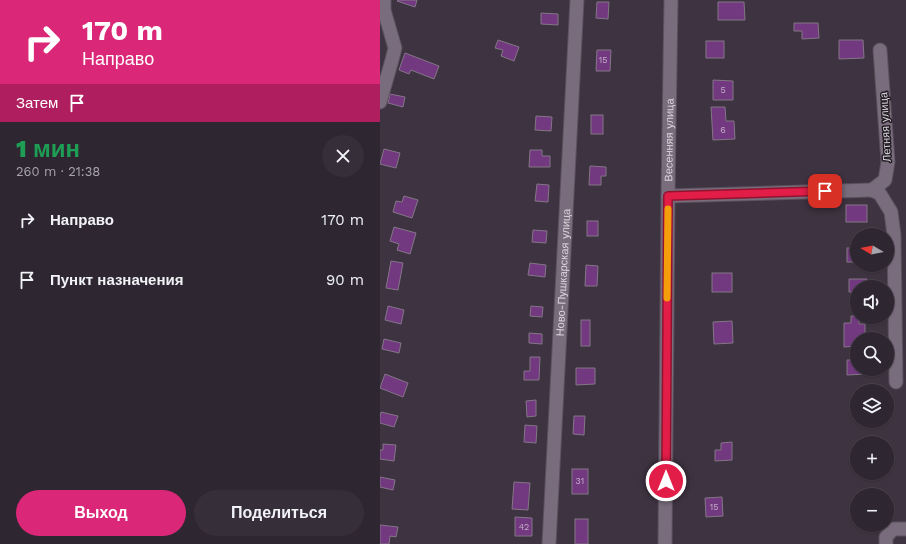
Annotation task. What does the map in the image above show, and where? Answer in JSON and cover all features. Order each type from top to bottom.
[{"type":"street","points":[[380,102],[395,48],[384,10],[384,0]]},
{"type":"street","name":"Ново-Пушкарская улица","points":[[549,544],[576,0]]},
{"type":"street","name":"Весенняя улица","points":[[665,544],[671,0]]},
{"type":"street","name":"Летняя улица","points":[[872,190],[885,180],[888,162],[880,50]]},
{"type":"street","points":[[668,196],[872,190],[880,194],[891,212],[894,235],[896,382]]},
{"type":"street","points":[[886,544],[886,537],[893,529],[906,529]]},
{"type":"building","points":[[417,0],[415,7],[397,1]]},
{"type":"building","points":[[597,2],[609,2],[608,19],[596,18]]},
{"type":"building","points":[[718,2],[744,2],[745,20],[718,20]]},
{"type":"building","points":[[541,13],[558,14],[558,25],[541,24]]},
{"type":"building","points":[[794,23],[818,23],[819,38],[802,39],[802,31],[794,31]]},
{"type":"building","points":[[498,40],[519,47],[514,61],[501,56],[503,50],[495,48]]},
{"type":"building","points":[[839,40],[863,40],[864,58],[839,59]]},
{"type":"building","points":[[706,41],[724,41],[724,58],[706,58]]},
{"type":"building","points":[[597,50],[611,50],[610,71],[596,71]]},
{"type":"building","points":[[405,53],[439,66],[434,79],[411,70],[409,74],[399,70]]},
{"type":"building","points":[[713,80],[733,81],[733,100],[713,100]]},
{"type":"building","points":[[390,94],[405,97],[403,107],[388,103]]},
{"type":"building","points":[[711,107],[725,107],[726,121],[734,121],[735,139],[713,140]]},
{"type":"building","points":[[591,115],[603,115],[603,134],[591,134]]},
{"type":"building","points":[[536,116],[552,117],[551,131],[535,130]]},
{"type":"building","points":[[384,149],[400,153],[396,168],[380,164]]},
{"type":"building","points":[[530,150],[542,150],[542,156],[550,156],[550,167],[529,167]]},
{"type":"building","points":[[590,166],[606,167],[606,176],[601,176],[601,185],[589,185]]},
{"type":"building","points":[[537,184],[549,185],[548,202],[535,201]]},
{"type":"building","points":[[404,196],[418,200],[412,218],[393,212],[396,201],[402,202]]},
{"type":"building","points":[[846,205],[867,205],[867,222],[846,222]]},
{"type":"building","points":[[587,221],[598,221],[598,236],[587,236]]},
{"type":"building","points":[[394,227],[416,233],[410,254],[397,250],[399,244],[390,241]]},
{"type":"building","points":[[533,230],[547,231],[546,243],[532,242]]},
{"type":"building","points":[[847,248],[850,248],[850,262],[847,262]]},
{"type":"building","points":[[391,261],[403,263],[398,290],[386,288]]},
{"type":"building","points":[[530,263],[546,265],[545,277],[528,275]]},
{"type":"building","points":[[586,265],[598,266],[597,286],[585,286]]},
{"type":"building","points":[[712,273],[732,273],[732,292],[712,292]]},
{"type":"building","points":[[849,279],[867,279],[850,280],[849,292]]},
{"type":"building","points":[[388,306],[404,310],[401,324],[385,320]]},
{"type":"building","points":[[531,306],[543,307],[542,317],[530,316]]},
{"type":"building","points":[[581,320],[590,320],[590,346],[581,346]]},
{"type":"building","points":[[732,321],[733,343],[714,344],[713,322]]},
{"type":"building","points":[[844,323],[865,324],[865,332],[850,332],[850,347],[844,347]]},
{"type":"building","points":[[529,333],[542,334],[542,344],[529,343]]},
{"type":"building","points":[[384,339],[401,343],[399,353],[382,349]]},
{"type":"building","points":[[530,357],[540,357],[539,380],[524,380],[524,371],[530,371]]},
{"type":"building","points":[[847,360],[850,360],[850,375],[847,375]]},
{"type":"building","points":[[576,368],[595,368],[595,384],[576,385]]},
{"type":"building","points":[[385,374],[408,383],[403,397],[380,388]]},
{"type":"building","points":[[536,400],[536,416],[527,417],[526,401]]},
{"type":"building","points":[[381,412],[398,416],[394,427],[380,423]]},
{"type":"building","points":[[574,416],[585,416],[584,435],[573,434]]},
{"type":"building","points":[[525,425],[537,426],[536,443],[524,442]]},
{"type":"building","points":[[732,442],[732,460],[715,461],[715,450],[721,450],[721,443]]},
{"type":"building","points":[[383,444],[396,445],[394,461],[380,459],[380,450],[383,450]]},
{"type":"building","points":[[572,469],[588,469],[588,494],[572,494]]},
{"type":"building","points":[[380,477],[395,480],[393,490],[380,487]]},
{"type":"building","points":[[514,482],[530,483],[528,510],[512,509]]},
{"type":"building","points":[[722,497],[723,516],[706,517],[705,498]]},
{"type":"building","points":[[515,517],[532,518],[532,536],[515,536]]},
{"type":"building","points":[[575,519],[588,519],[588,544],[575,544]]},
{"type":"building","points":[[380,525],[398,527],[396,537],[390,536],[389,544],[380,544]]},
{"type":"slow traffic","points":[[667,298],[668,209]]},
{"type":"route","points":[[666,481],[668,196],[825,191]]}]
